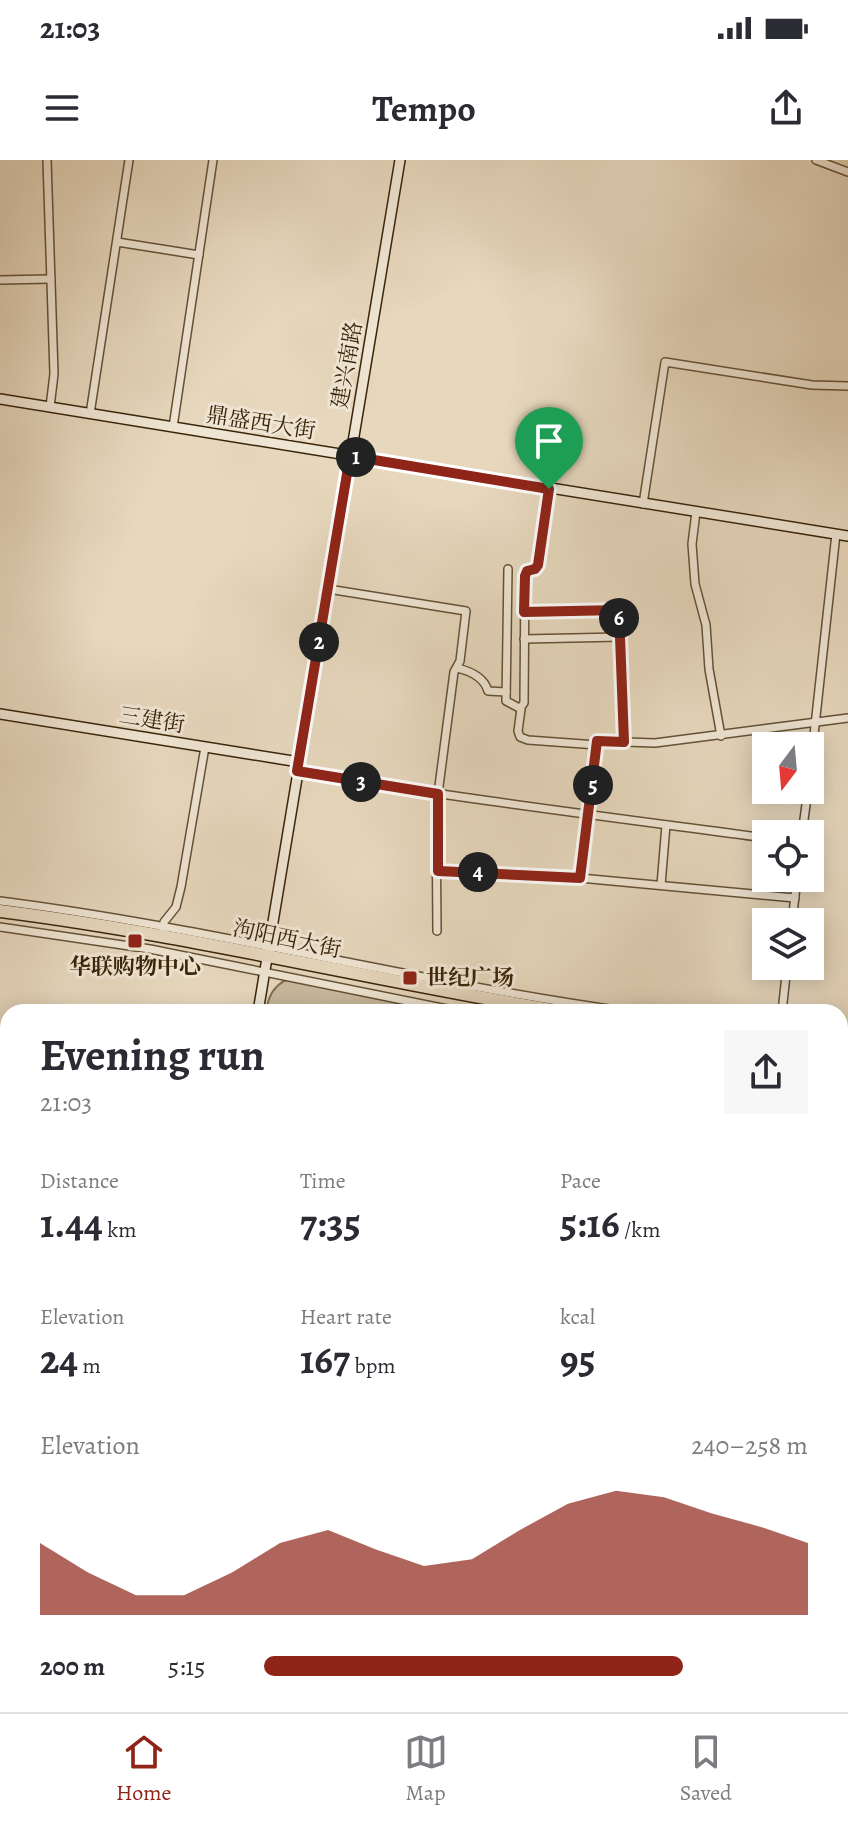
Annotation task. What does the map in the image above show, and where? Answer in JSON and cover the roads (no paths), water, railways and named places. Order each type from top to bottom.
[{"type":"highway","name":"泃阳西大街","points":[[0,911],[163,931],[267,959],[475,1004]]},
{"type":"highway","name":"泃阳西大街","points":[[0,918],[267,959],[518,1004]]},
{"type":"street","points":[[47,160],[54,374],[50,407]]},
{"type":"street","points":[[90,414],[129,160]]},
{"type":"street","points":[[173,427],[213,160]]},
{"type":"street","name":"建兴南路","points":[[259,1004],[400,160]]},
{"type":"street","points":[[816,160],[848,172]]},
{"type":"street","points":[[117,242],[199,255]]},
{"type":"street","points":[[0,280],[51,279]]},
{"type":"street","points":[[643,504],[665,362],[812,385],[848,386]]},
{"type":"street","name":"鼎盛西大街","points":[[0,399],[848,536]]},
{"type":"street","points":[[549,489],[538,565],[527,571],[525,576],[524,703],[518,731],[521,738],[597,745]]},
{"type":"street","points":[[696,512],[692,544],[695,584],[706,625],[709,669],[721,736]]},
{"type":"street","points":[[815,732],[836,534]]},
{"type":"street","points":[[508,569],[507,703],[521,707]]},
{"type":"street","points":[[328,589],[466,611],[438,794],[437,931]]},
{"type":"street","points":[[524,612],[619,610],[624,742]]},
{"type":"street","points":[[524,639],[620,637]]},
{"type":"street","points":[[457,668],[470,671],[483,681],[488,691],[506,692]]},
{"type":"street","name":"三建街","points":[[0,714],[205,747],[298,766]]},
{"type":"street","points":[[580,878],[597,741],[655,743],[848,718]]},
{"type":"street","points":[[0,901],[163,931],[173,913],[181,887],[205,747]]},
{"type":"street","points":[[298,766],[525,808],[752,836]]},
{"type":"street","points":[[661,885],[666,825]]},
{"type":"street","points":[[438,871],[580,878],[795,898]]},
{"type":"street","points":[[794,908],[796,892]]},
{"type":"street","points":[[0,927],[150,949],[267,959],[430,979],[582,1004]]},
{"type":"street","points":[[267,959],[433,1004]]},
{"type":"street","points":[[783,1004],[785,980]]},
{"type":"place","name":"华联购物中心","points":[[135,941]]},
{"type":"place","name":"世纪广场","points":[[410,978]]}]
